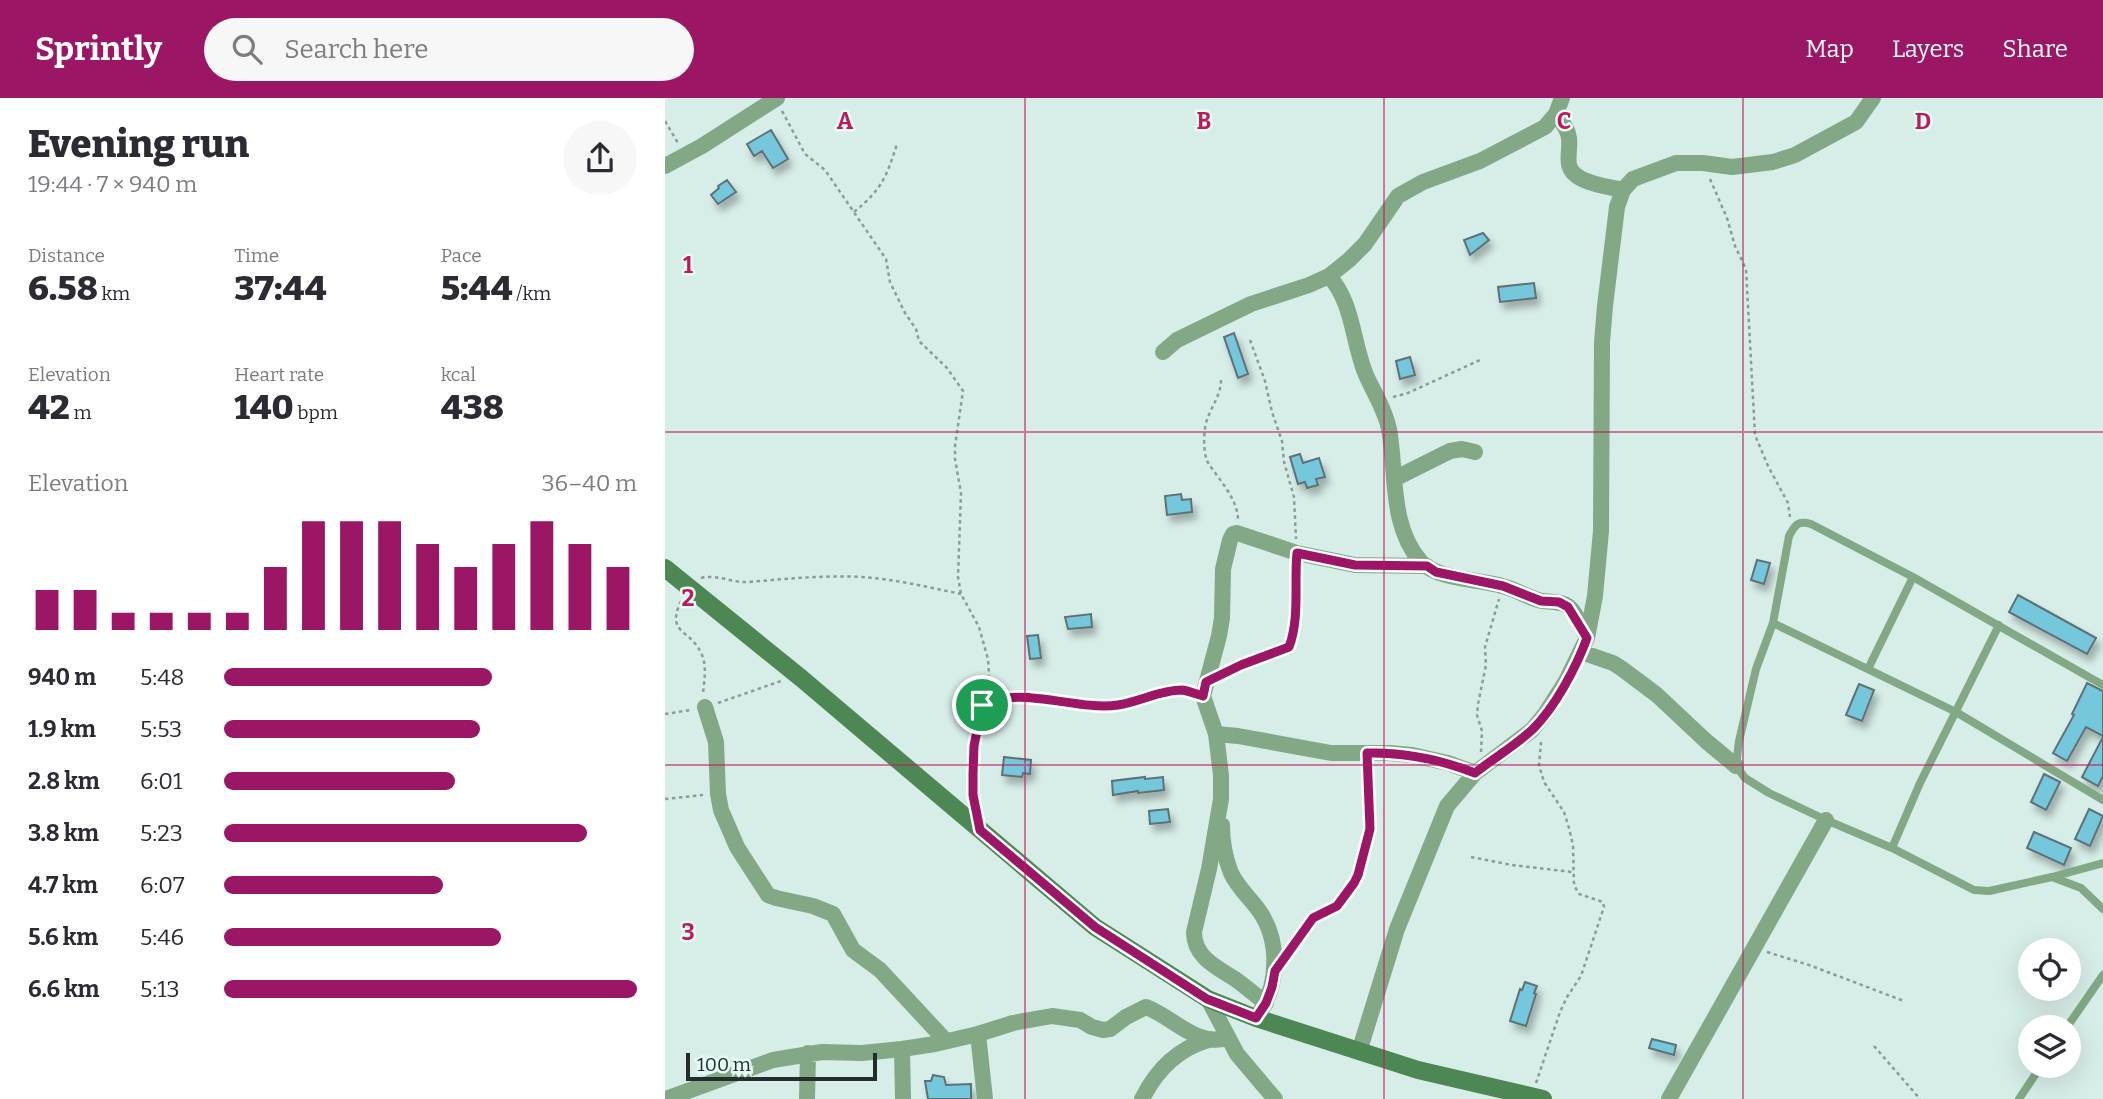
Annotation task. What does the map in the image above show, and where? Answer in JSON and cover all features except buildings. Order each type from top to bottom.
[{"type":"main road","points":[[665,568],[801,678],[1095,927],[1207,999],[1261,1010],[1359,1052],[1418,1070],[1537,1098]]},
{"type":"street","points":[[1359,1052],[1397,929],[1447,806],[1477,771],[1532,730],[1545,715],[1584,645],[1595,596],[1601,531],[1602,342],[1605,306],[1617,207],[1623,190],[1633,178],[1676,163],[1732,167],[1773,162],[1795,155],[1856,122],[1873,98]]},
{"type":"street","points":[[665,166],[779,102]]},
{"type":"street","points":[[1558,104],[1569,136],[1568,164],[1572,172],[1590,182],[1623,190]]},
{"type":"street","points":[[1163,352],[1177,340],[1251,304],[1329,276],[1365,244],[1398,196],[1423,182],[1480,161],[1545,127],[1558,104]]},
{"type":"street","points":[[1329,276],[1342,294],[1363,367],[1380,401],[1389,428],[1401,524],[1416,554],[1436,572],[1498,585],[1541,601],[1559,602],[1568,607],[1584,645],[1622,668],[1657,695],[1736,766]]},
{"type":"street","points":[[1394,479],[1450,451],[1462,449],[1475,453]]},
{"type":"street","points":[[1221,799],[1209,869],[1193,932],[1194,941],[1197,950],[1210,964],[1261,1010],[1272,987],[1275,971],[1269,927],[1232,874],[1225,853],[1221,775],[1216,734],[1205,689],[1221,618],[1223,569],[1230,540],[1233,534],[1237,533],[1297,553],[1355,565],[1427,566]]},
{"type":"street","points":[[705,707],[716,742],[721,810],[737,848],[768,895],[833,914],[853,950],[880,970],[946,1041]]},
{"type":"street","points":[[1216,734],[1331,753],[1412,755],[1477,771]]},
{"type":"street","points":[[1669,1099],[1826,820]]},
{"type":"street","points":[[1207,999],[1237,1054],[1275,1099]]},
{"type":"street","points":[[666,1099],[757,1064],[808,1053],[862,1053],[902,1049],[1052,1016],[1070,1018],[1103,1030],[1110,1029],[1146,1007],[1208,1040],[1227,1038]]},
{"type":"street","points":[[978,1034],[985,1099]]},
{"type":"street","points":[[1142,1099],[1162,1067],[1198,1043],[1208,1040]]},
{"type":"street","points":[[902,1049],[903,1099]]},
{"type":"street","points":[[807,1099],[808,1053]]},
{"type":"lane","points":[[2103,685],[1913,577],[1811,524],[1802,522],[1796,524],[1788,543],[1773,623],[1756,669],[1739,741],[1736,766],[1745,778],[1753,783],[1974,890],[1989,891],[2103,863]]},
{"type":"lane","points":[[1868,669],[1913,577]]},
{"type":"lane","points":[[1773,623],[1956,712],[2102,797]]},
{"type":"lane","points":[[1892,848],[1920,783],[1999,625]]},
{"type":"lane","points":[[2052,877],[2081,888],[2103,909]]},
{"type":"lane","points":[[2075,1015],[2103,975]]},
{"type":"lane","points":[[2019,1099],[2033,1078]]},
{"type":"path","points":[[779,102],[805,154],[825,170],[886,260],[890,282],[916,329],[919,341],[947,368],[963,391],[955,446],[961,493],[958,577],[961,594],[979,627],[988,659],[989,674],[974,746],[973,795],[980,830]]},
{"type":"path","points":[[665,121],[685,155]]},
{"type":"path","points":[[854,212],[869,200],[885,181],[897,145]]},
{"type":"path","points":[[1703,163],[1746,269],[1755,435],[1788,503],[1792,530]]},
{"type":"path","points":[[982,705],[1011,699],[1117,705],[1182,690],[1205,689],[1241,665],[1289,647],[1296,614],[1294,497],[1284,462],[1282,441],[1250,340]]},
{"type":"path","points":[[1380,401],[1408,393],[1480,360]]},
{"type":"path","points":[[1221,380],[1221,389],[1205,425],[1205,455],[1238,512],[1237,533]]},
{"type":"path","points":[[705,707],[704,662],[701,652],[675,624],[674,617],[688,587],[703,577],[713,576],[738,582],[851,577],[898,582],[961,594]]},
{"type":"path","points":[[1477,771],[1482,739],[1477,715],[1478,704],[1486,664],[1485,647],[1499,598],[1498,585]]},
{"type":"path","points":[[665,714],[732,699],[775,681],[801,678]]},
{"type":"path","points":[[1537,1098],[1560,1012],[1581,976],[1604,907],[1602,902],[1577,891],[1574,885],[1573,845],[1567,818],[1544,782],[1539,765],[1545,715]]},
{"type":"path","points":[[1275,971],[1313,918],[1337,906],[1358,875],[1370,829],[1367,753]]},
{"type":"path","points":[[665,799],[719,794]]},
{"type":"path","points":[[1471,857],[1573,872]]},
{"type":"path","points":[[1754,947],[1904,1001]]},
{"type":"path","points":[[1874,1046],[1920,1099]]},
{"type":"route","points":[[1297,553],[1355,565],[1427,566],[1436,572],[1503,586],[1541,601],[1559,602],[1576,616],[1587,638],[1566,681],[1545,715],[1532,730],[1475,773],[1448,762],[1412,755],[1367,753],[1370,829],[1358,875],[1337,906],[1313,918],[1275,971],[1266,1003],[1256,1018],[1207,999],[1095,927],[980,830],[973,795],[973,774],[974,746],[982,705],[1011,699],[1042,699],[1100,706],[1117,705],[1182,690],[1203,696],[1206,682],[1265,654],[1289,647],[1296,614],[1294,578],[1297,553]]}]
